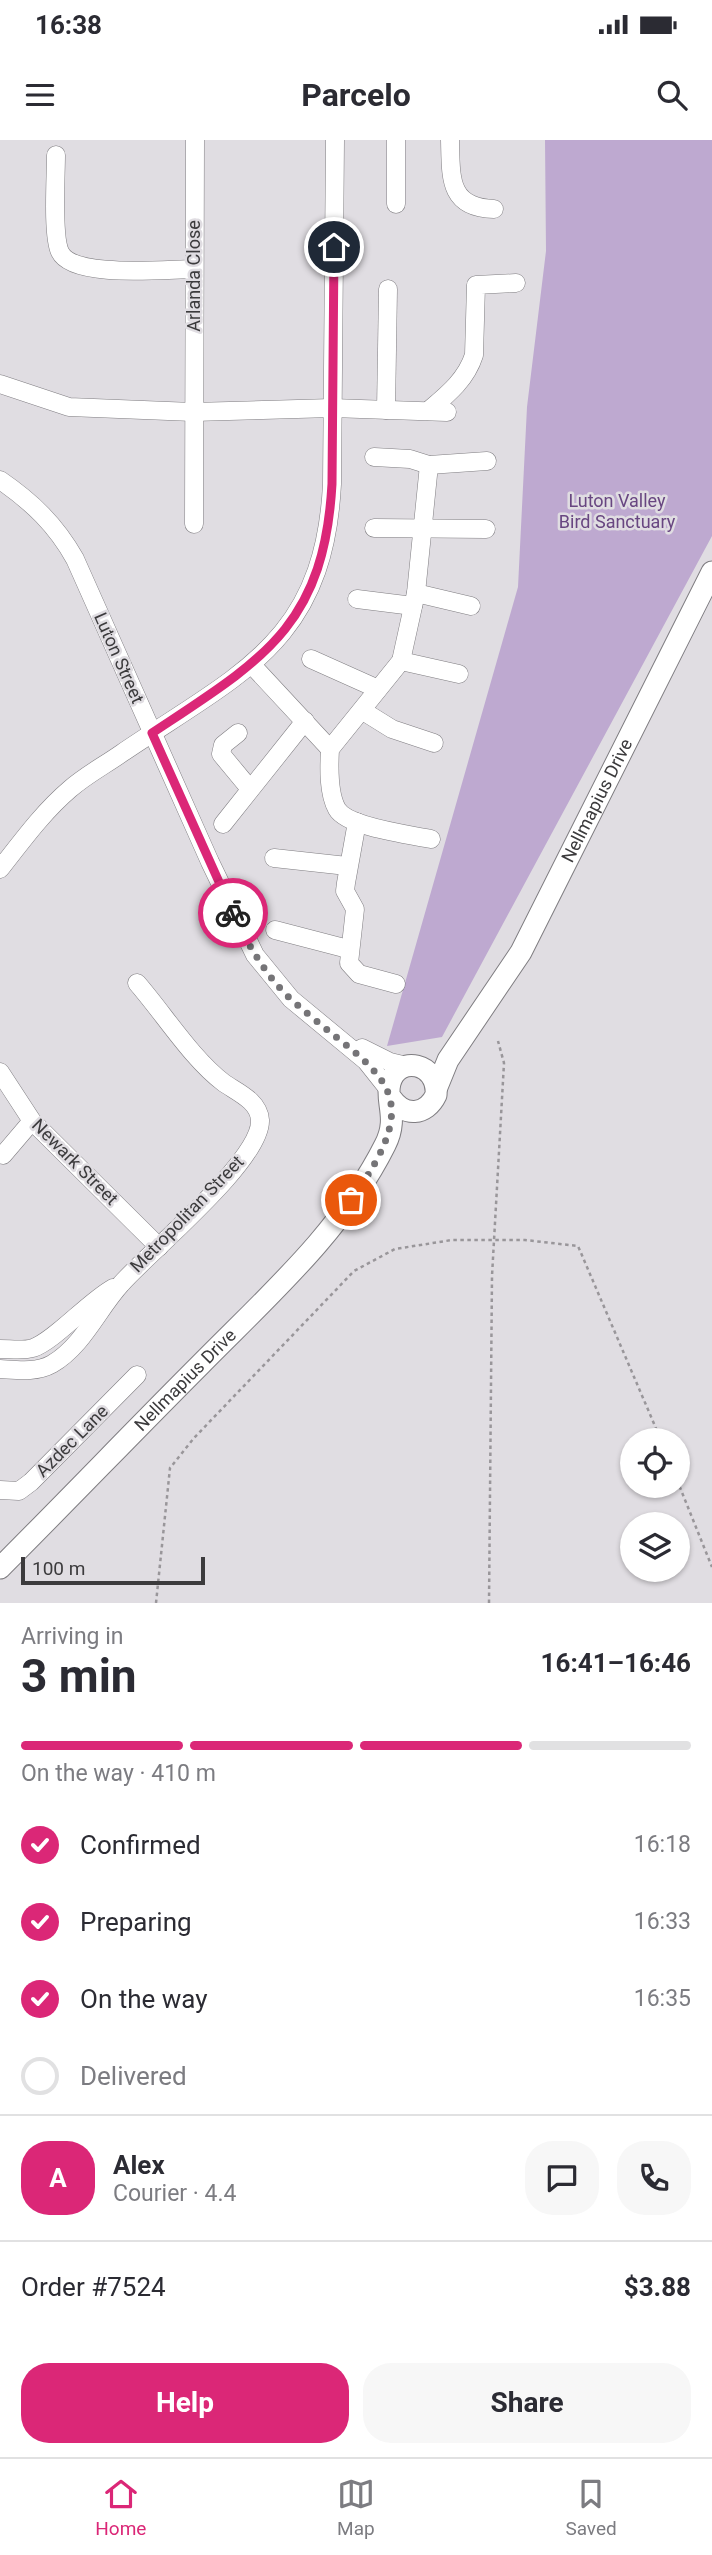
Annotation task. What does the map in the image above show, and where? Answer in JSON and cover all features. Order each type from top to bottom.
[{"type":"main road","name":"Nellmapius Drive","points":[[437,1087],[448,1060],[475,1024],[521,952],[712,572]]},
{"type":"main road","name":"Nellmapius Drive","points":[[411,1066],[443,1052],[475,1024]]},
{"type":"main road","points":[[411,1066],[430,1073],[437,1087],[432,1103],[419,1112],[402,1110],[390,1094],[394,1075],[411,1066]]},
{"type":"main road","name":"Nellmapius Drive","points":[[362,1185],[388,1138],[393,1114],[390,1094]]},
{"type":"main road","name":"Nellmapius Drive","points":[[0,1568],[285,1279],[329,1231],[419,1112]]},
{"type":"street","name":"Arlanda Close","points":[[194,524],[195,140]]},
{"type":"street","points":[[0,869],[37,822],[72,787],[252,665],[295,617],[318,573],[330,517],[335,140]]},
{"type":"street","points":[[396,140],[396,204]]},
{"type":"street","points":[[450,140],[452,179],[458,194],[471,207],[494,209]]},
{"type":"street","points":[[56,155],[57,238],[60,252],[69,262],[99,270],[194,269]]},
{"type":"street","points":[[428,411],[451,392],[470,366],[474,355],[476,285],[516,283]]},
{"type":"street","points":[[386,410],[388,289]]},
{"type":"street","points":[[0,384],[69,407],[193,412],[332,408],[447,412]]},
{"type":"street","points":[[374,457],[410,459],[429,465],[487,461]]},
{"type":"street","points":[[429,465],[424,529],[414,599],[401,661],[330,749],[330,776],[336,808],[343,816],[356,822],[431,839]]},
{"type":"street","name":"Luton Street","points":[[0,480],[25,497],[64,539],[255,956],[291,999],[366,1060],[390,1094]]},
{"type":"street","points":[[374,528],[486,529]]},
{"type":"street","points":[[357,599],[414,599],[471,606]]},
{"type":"street","points":[[311,659],[378,689]]},
{"type":"street","points":[[401,661],[459,674]]},
{"type":"street","points":[[252,665],[330,749]]},
{"type":"street","points":[[363,711],[392,729],[434,743]]},
{"type":"street","points":[[223,824],[305,721]]},
{"type":"street","points":[[238,733],[223,745],[221,754],[250,789]]},
{"type":"street","points":[[356,822],[345,891],[355,914],[348,949],[350,965],[359,974],[396,984]]},
{"type":"street","points":[[274,858],[347,866]]},
{"type":"street","points":[[275,930],[348,949]]},
{"type":"street","name":"Metropolitan Street","points":[[0,1368],[31,1370],[51,1364],[84,1333],[119,1285],[159,1247],[253,1144],[260,1122],[254,1106],[216,1076],[137,983]]},
{"type":"street","name":"Luton Street","points":[[326,1027],[371,1054],[411,1066]]},
{"type":"street","name":"Newark Street","points":[[0,1072],[32,1121],[159,1247]]},
{"type":"street","points":[[3,1155],[32,1121]]},
{"type":"street","name":"Metropolitan Street","points":[[0,1349],[23,1350],[43,1343],[77,1312],[119,1285]]},
{"type":"street","name":"Azdec Lane","points":[[0,1490],[19,1491],[31,1482],[137,1375]]},
{"type":"path","points":[[489,1603],[493,1242],[504,1063],[498,1041]]},
{"type":"path","points":[[156,1603],[170,1468],[212,1419],[354,1271],[395,1249],[452,1240],[525,1240],[578,1246],[656,1428]]},
{"type":"path","points":[[684,1498],[712,1567]]},
{"type":"green space","name":"Luton Valley Bird Sanctuary","points":[[545,140],[712,140],[712,536],[442,1037],[387,1046],[518,587],[527,407],[546,251]]},
{"type":"way so far","points":[[233,913],[255,956],[278,986],[366,1060],[389,1090],[393,1114],[388,1138],[351,1200]]},
{"type":"route","points":[[233,913],[152,733],[252,665],[295,617],[318,573],[330,517],[332,484],[334,247]]}]
